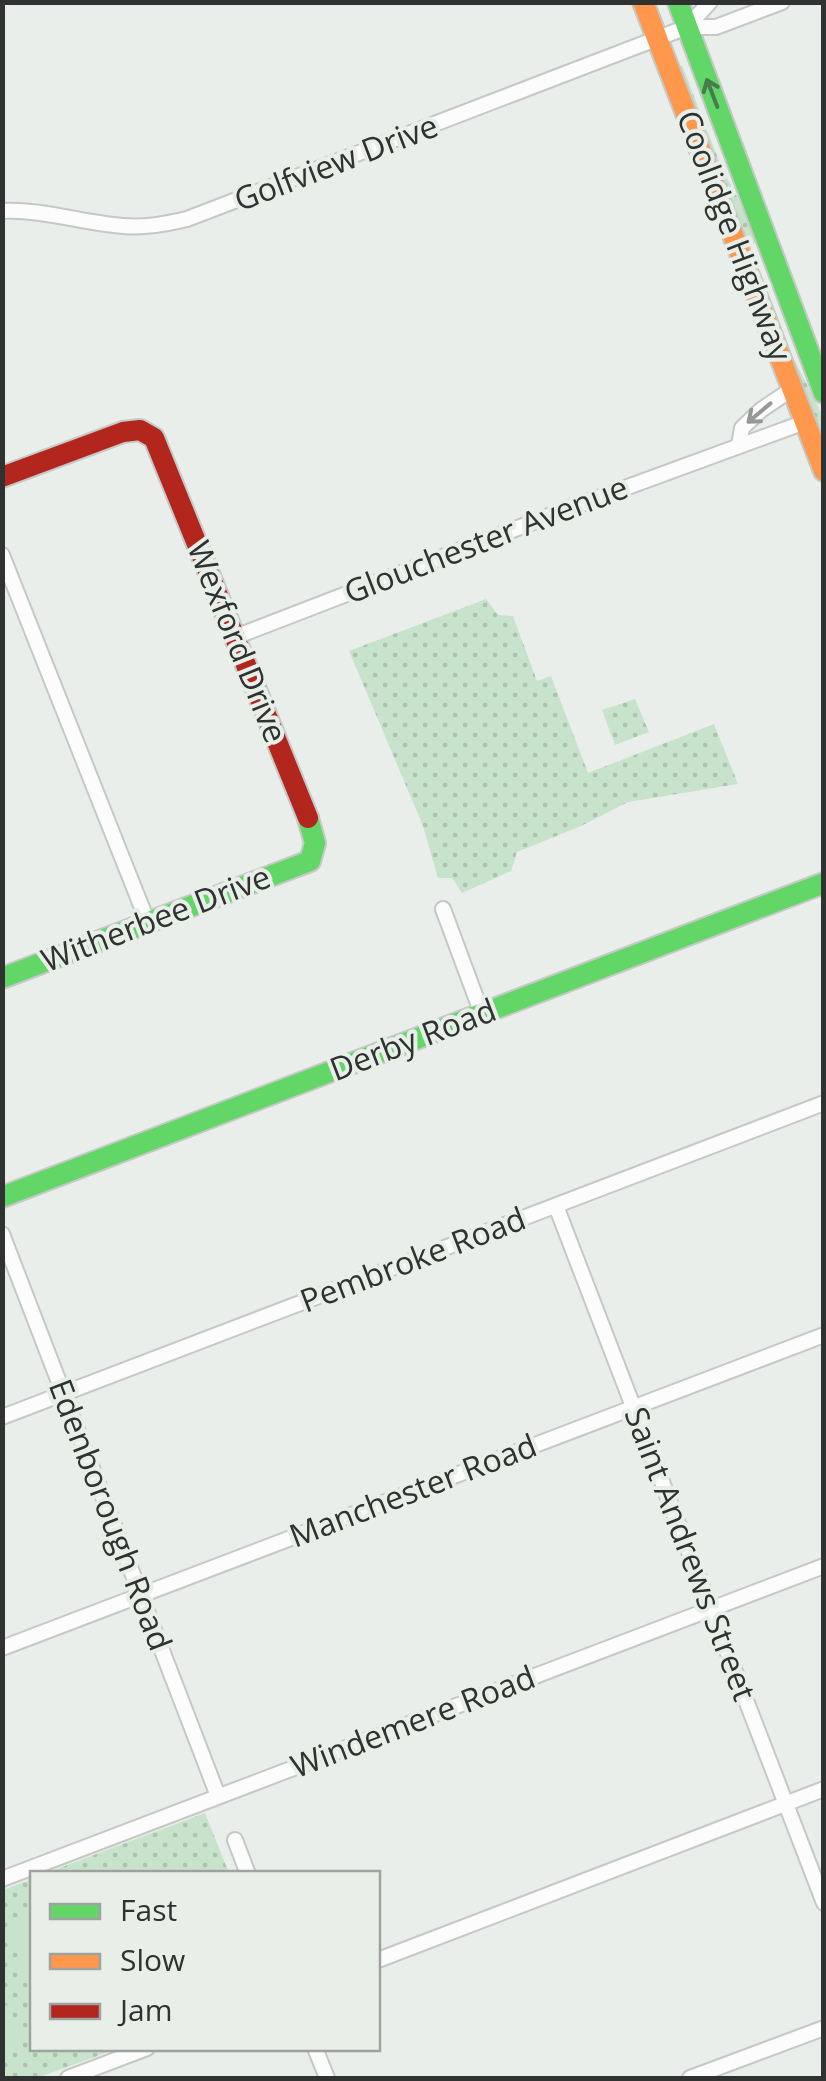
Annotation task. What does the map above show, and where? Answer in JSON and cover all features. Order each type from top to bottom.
[{"type":"street","name":"Coolidge Highway","points":[[643,2],[824,470]]},
{"type":"street","name":"Coolidge Highway","points":[[678,2],[824,393]]},
{"type":"street","points":[[688,27],[710,2]]},
{"type":"street","points":[[688,27],[716,27],[782,2]]},
{"type":"street","name":"Golfview Drive","points":[[2,211],[35,211],[126,226],[187,219],[688,27]]},
{"type":"street","points":[[744,262],[764,255],[775,266]]},
{"type":"street","points":[[738,445],[742,428],[792,389]]},
{"type":"street","name":"Glouchester Avenue","points":[[235,636],[805,422]]},
{"type":"street","name":"Wexford Drive","points":[[2,477],[123,432],[148,432],[158,444],[309,822],[314,843],[310,861]]},
{"type":"street","points":[[2,555],[148,922]]},
{"type":"street","name":"Witherbee Drive","points":[[2,978],[310,861]]},
{"type":"street","name":"Derby Road","points":[[2,1197],[824,884]]},
{"type":"street","points":[[443,909],[482,1014]]},
{"type":"street","name":"Pembroke Road","points":[[2,1418],[824,1103]]},
{"type":"street","name":"Saint Andrews Street","points":[[556,1206],[824,1903]]},
{"type":"street","name":"Edenborough Road","points":[[2,1234],[218,1796]]},
{"type":"street","name":"Manchester Road","points":[[2,1648],[824,1334]]},
{"type":"street","name":"Windemere Road","points":[[2,1879],[824,1566]]},
{"type":"street","points":[[380,1959],[824,1789]]},
{"type":"street","points":[[235,1840],[247,1871]]},
{"type":"street","points":[[690,2078],[824,2028]]},
{"type":"street","points":[[68,2078],[138,2051]]},
{"type":"street","points":[[316,2051],[327,2078]]},
{"type":"green space","points":[[682,65],[756,243],[747,246],[677,67]]},
{"type":"green space","points":[[755,269],[792,355],[823,416],[823,452]]},
{"type":"green space","points":[[486,599],[498,615],[513,616],[537,681],[551,676],[588,773],[714,724],[738,784],[628,802],[517,852],[511,871],[462,893],[452,878],[438,878],[423,826],[349,651]]},
{"type":"green space","points":[[635,699],[649,732],[615,745],[602,710]]},
{"type":"green space","points":[[205,1813],[228,1871],[51,1871]]},
{"type":"green space","points":[[30,1880],[30,2051],[111,2051],[37,2078],[3,2078],[3,1890]]},
{"type":"green space","points":[[30,1920],[30,1989],[8,1926]]},
{"type":"green space","points":[[7,2005],[24,2049],[3,2057],[3,2007]]},
{"type":"traffic: fast","points":[[678,2],[824,393]]},
{"type":"traffic: fast","points":[[2,978],[310,861],[315,843],[308,818]]},
{"type":"traffic: fast","points":[[2,1197],[824,883]]},
{"type":"traffic: slow","points":[[643,2],[824,471]]},
{"type":"traffic: jam","points":[[2,477],[123,432],[140,430],[154,438],[308,818]]}]
